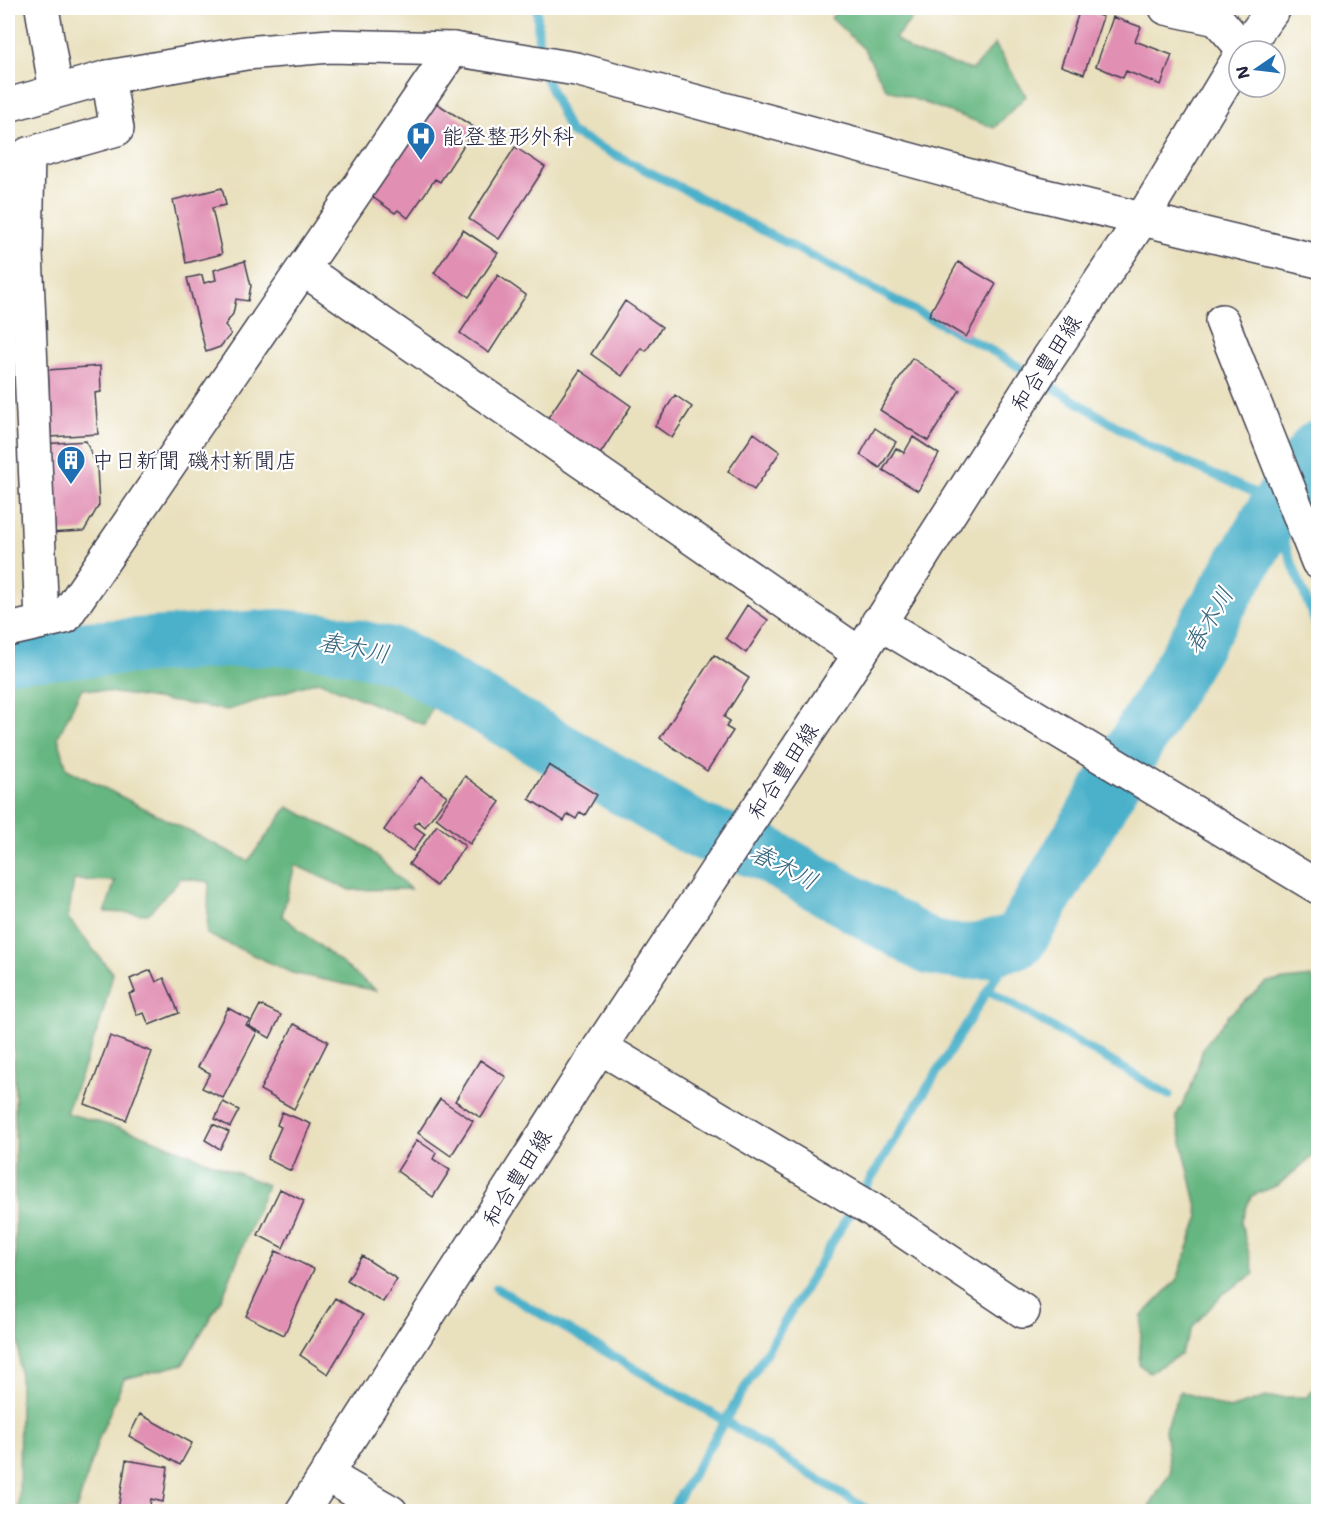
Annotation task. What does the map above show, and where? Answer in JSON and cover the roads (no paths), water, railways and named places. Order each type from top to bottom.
[{"type":"street","points":[[42,8],[56,91]]},
{"type":"street","points":[[1166,8],[1217,20],[1233,39]]},
{"type":"street","points":[[1252,39],[1274,8]]},
{"type":"street","points":[[8,105],[108,76],[246,53],[330,46],[453,49],[576,69],[1029,192],[1318,261]]},
{"type":"street","points":[[8,630],[65,617],[453,49]]},
{"type":"street","points":[[42,621],[26,253],[28,154],[117,129],[108,76]]},
{"type":"street","name":"和合豊田線","points":[[302,1512],[600,1047],[860,654],[878,622],[1036,377],[1142,219],[1227,78]]},
{"type":"street","points":[[303,269],[860,654]]},
{"type":"street","points":[[1222,321],[1318,562]]},
{"type":"street","points":[[878,622],[1318,887]]},
{"type":"street","points":[[600,1047],[860,1203],[1023,1311]]},
{"type":"street","points":[[327,1475],[391,1512]]},
{"type":"waterway","points":[[537,8],[539,56]]},
{"type":"waterway","points":[[542,70],[570,132],[996,353],[1151,447],[1260,495],[1273,513],[1318,630]]},
{"type":"waterway","name":"春木川","points":[[8,654],[278,637],[333,642],[400,657],[698,831],[764,853],[929,947],[974,951],[1019,940],[1273,513],[1318,448]]},
{"type":"waterway","points":[[670,1512],[870,1180],[1019,940]]},
{"type":"waterway","points":[[988,990],[1169,1095]]},
{"type":"waterway","points":[[496,1288],[725,1421],[871,1512]]},
{"type":"place","name":"能登整形外科","points":[[421,162]]},
{"type":"place","name":"中日新聞 磯村新聞店","points":[[71,486]]}]
